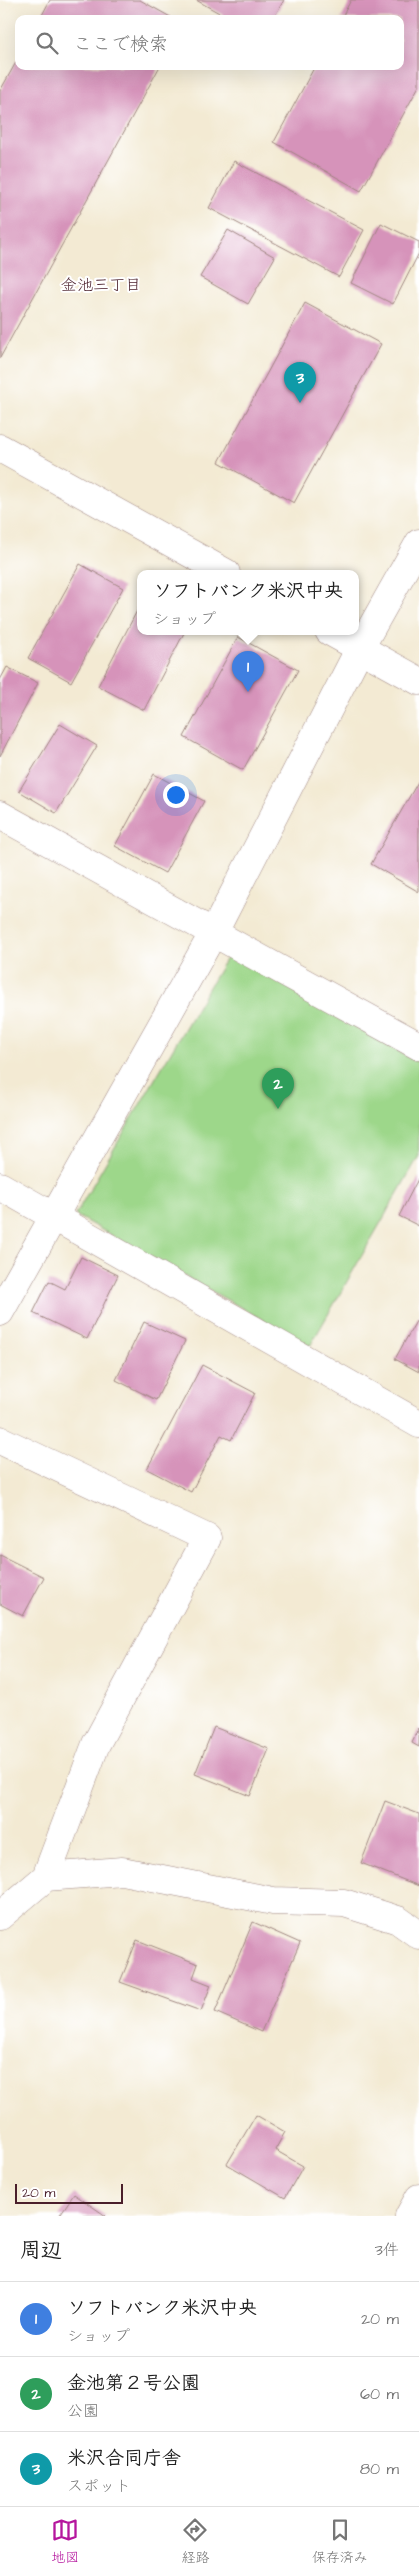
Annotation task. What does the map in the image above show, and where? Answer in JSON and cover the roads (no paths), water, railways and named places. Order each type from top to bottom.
[{"type":"street","points":[[0,448],[221,570]]},
{"type":"street","points":[[0,1312],[214,932],[360,648],[419,543]]},
{"type":"street","points":[[336,635],[419,681]]},
{"type":"street","points":[[0,815],[419,1046]]},
{"type":"street","points":[[0,1186],[419,1424]]},
{"type":"street","points":[[0,1440],[207,1538],[96,1744],[46,1877],[0,1916]]},
{"type":"street","points":[[46,1877],[122,1871],[274,1900],[344,1903],[398,1920],[419,1934]]},
{"type":"street","points":[[409,2216],[419,2198]]},
{"type":"place","name":"米沢合同庁舎","points":[[300,403]]},
{"type":"place","name":"ソフトバンク米沢中央","points":[[248,692]]},
{"type":"place","name":"金池第２号公園","points":[[278,1109]]},
{"type":"district","name":"金池三丁目","points":[[101,285]]}]
